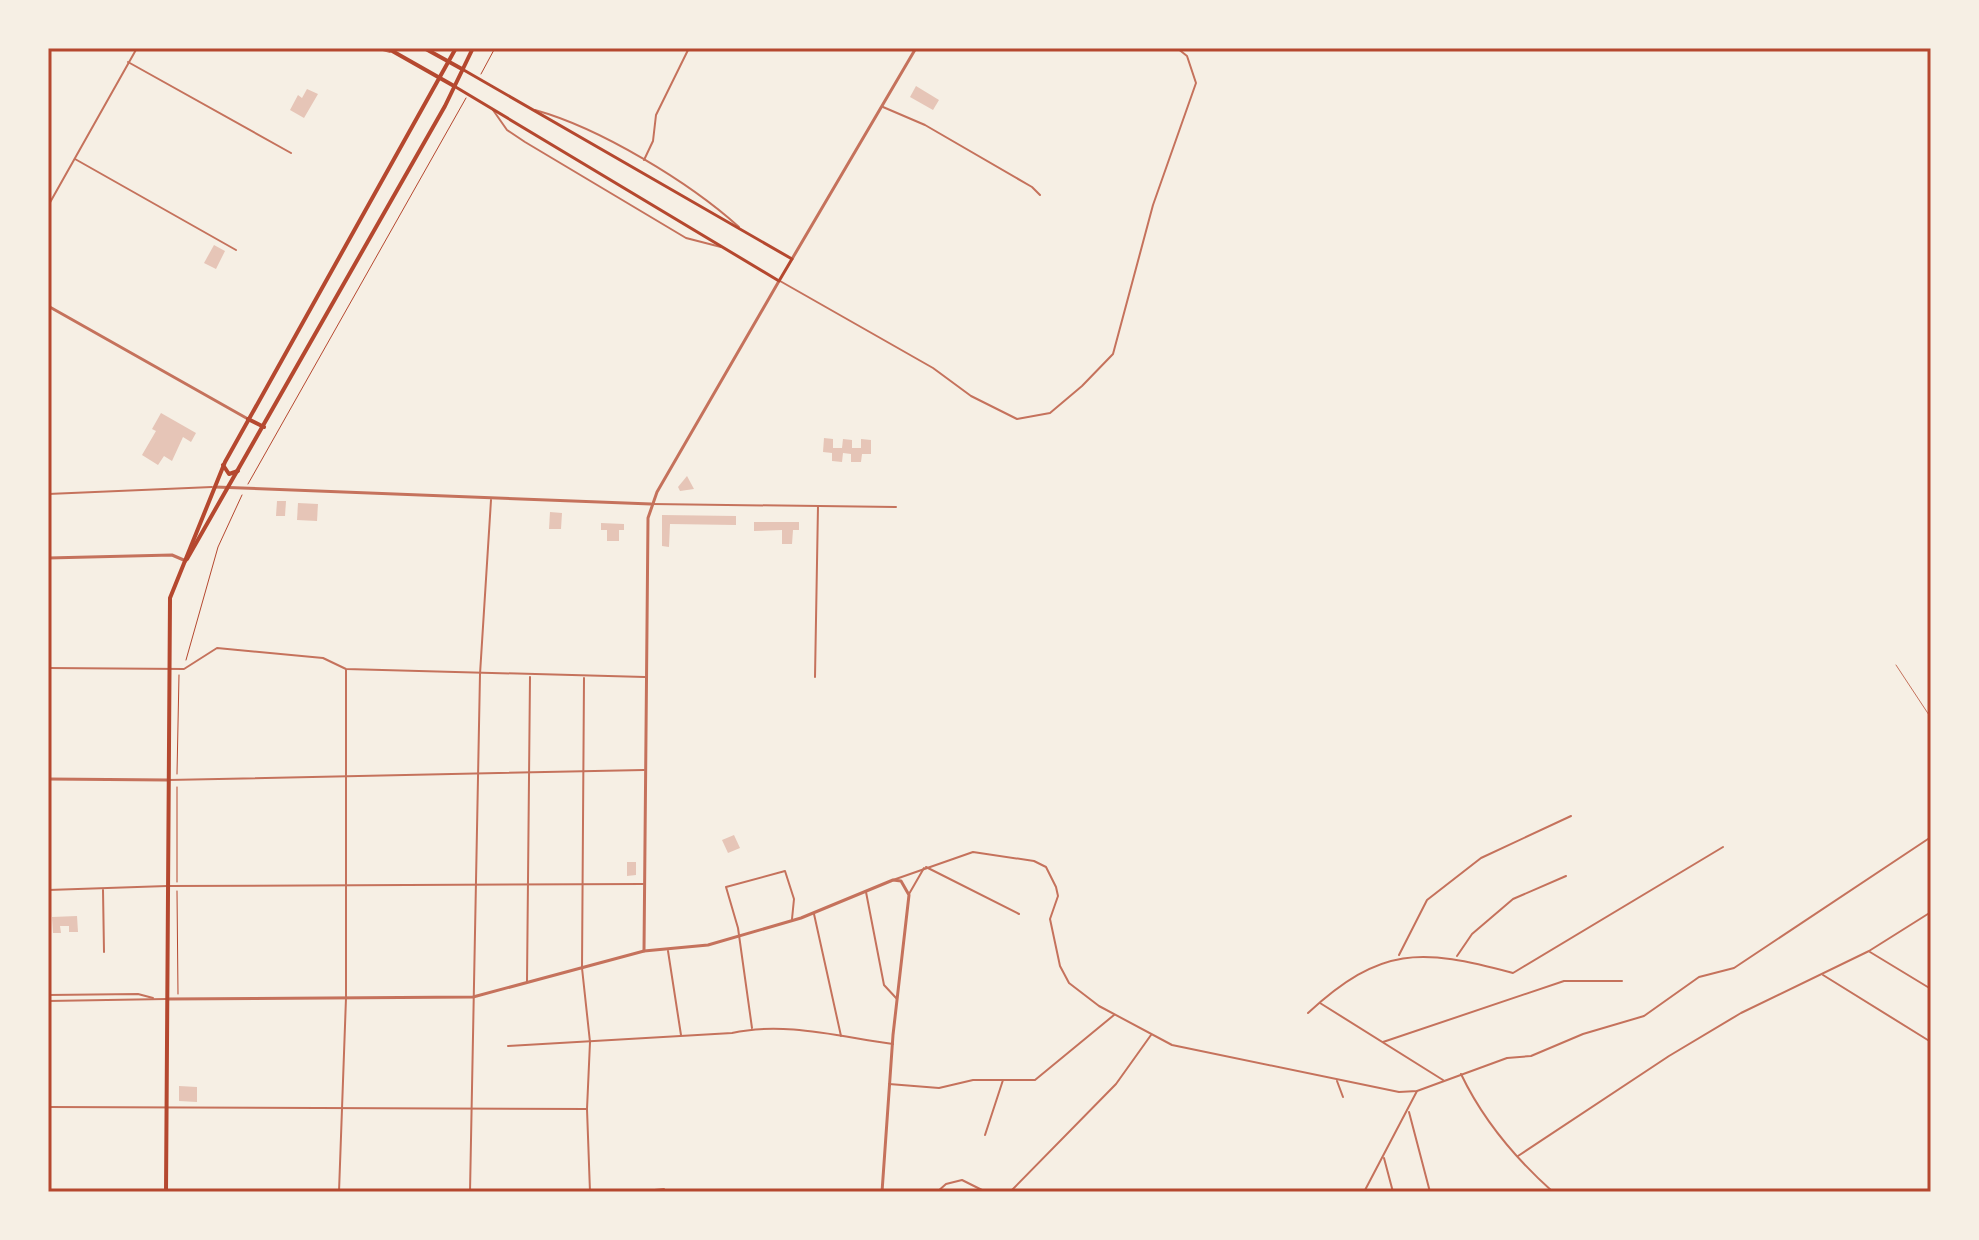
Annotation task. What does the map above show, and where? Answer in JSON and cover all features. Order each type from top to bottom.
[{"type":"main road","points":[[387,48],[490,106],[779,281],[792,259],[424,48]]},
{"type":"main road","points":[[166,1192],[167,669],[170,598],[223,465],[456,48]]},
{"type":"main road","points":[[186,561],[264,427],[473,48]]},
{"type":"main road","points":[[248,419],[264,427]]},
{"type":"main road","points":[[223,465],[229,474],[239,471]]},
{"type":"street","points":[[48,206],[137,48]]},
{"type":"street","points":[[376,48],[399,55]]},
{"type":"street","points":[[643,161],[653,141],[656,115],[689,48]]},
{"type":"street","points":[[792,259],[916,48]]},
{"type":"street","points":[[644,951],[647,529],[651,504],[779,281],[900,348],[971,396],[1017,419],[1050,413],[1113,354],[1153,205],[1196,83],[1187,56],[1177,48]]},
{"type":"street","points":[[128,62],[291,153]]},
{"type":"street","points":[[490,106],[507,130],[525,142],[686,238],[727,249]]},
{"type":"street","points":[[882,106],[925,125],[1032,187],[1040,195]]},
{"type":"street","points":[[530,108],[568,119],[643,161],[710,201],[746,233]]},
{"type":"street","points":[[75,159],[236,250]]},
{"type":"street","points":[[48,306],[248,419]]},
{"type":"street","points":[[48,494],[246,487],[651,504],[896,507]]},
{"type":"street","points":[[470,1192],[480,674],[491,499]]},
{"type":"street","points":[[815,677],[818,506]]},
{"type":"street","points":[[48,558],[172,555],[186,561]]},
{"type":"street","points":[[48,668],[184,669],[217,648],[323,658],[346,669],[645,677]]},
{"type":"street","points":[[339,1192],[346,998],[346,669]]},
{"type":"street","points":[[527,982],[530,675]]},
{"type":"street","points":[[584,676],[582,968],[590,1042],[587,1109],[590,1192]]},
{"type":"street","points":[[48,779],[346,778],[644,770]]},
{"type":"street","points":[[1398,956],[1427,900],[1481,858],[1571,816]]},
{"type":"street","points":[[48,1001],[473,997],[644,951],[708,945],[814,913],[925,867],[973,852],[1034,861],[1046,867],[1058,896],[1050,919],[1060,966],[1069,983],[1081,994],[1152,1034],[1186,1049],[1399,1092],[1417,1091],[1507,1058],[1531,1056],[1583,1034],[1644,1016],[1699,977],[1734,968],[1931,837]]},
{"type":"street","points":[[1308,1013],[1366,968],[1398,956],[1456,957],[1513,973],[1723,847]]},
{"type":"street","points":[[882,1192],[889,1084],[909,895],[925,867]]},
{"type":"street","points":[[925,867],[961,882],[1019,914]]},
{"type":"street","points":[[752,1029],[736,935],[738,928],[726,887],[785,871],[794,899],[792,919]]},
{"type":"street","points":[[1456,957],[1472,934],[1513,899],[1566,876]]},
{"type":"street","points":[[893,880],[905,884],[909,895]]},
{"type":"street","points":[[48,890],[167,886],[645,884]]},
{"type":"street","points":[[103,888],[104,952]]},
{"type":"street","points":[[866,891],[884,985],[898,999]]},
{"type":"street","points":[[1518,1156],[1681,1049],[1750,1008],[1869,951],[1931,912]]},
{"type":"street","points":[[814,913],[842,1037]]},
{"type":"street","points":[[667,948],[681,1037]]},
{"type":"street","points":[[1869,951],[1931,989]]},
{"type":"street","points":[[1822,975],[1931,1042]]},
{"type":"street","points":[[1383,1042],[1564,981],[1622,981]]},
{"type":"street","points":[[48,995],[138,994],[154,999]]},
{"type":"street","points":[[1320,1003],[1444,1081]]},
{"type":"street","points":[[889,1084],[939,1088],[973,1080],[1035,1080],[1115,1014]]},
{"type":"street","points":[[508,1046],[681,1037],[752,1029],[893,1044]]},
{"type":"street","points":[[1010,1192],[1116,1084],[1152,1034]]},
{"type":"street","points":[[1461,1074],[1474,1100],[1530,1172],[1553,1192]]},
{"type":"street","points":[[985,1135],[1004,1079]]},
{"type":"street","points":[[1337,1080],[1343,1097]]},
{"type":"street","points":[[1364,1192],[1417,1091]]},
{"type":"street","points":[[48,1107],[587,1109]]},
{"type":"street","points":[[1409,1110],[1430,1192]]},
{"type":"street","points":[[1384,1157],[1393,1192]]},
{"type":"street","points":[[937,1192],[946,1184],[962,1180],[986,1192]]},
{"type":"street","points":[[635,1192],[664,1189]]},
{"type":"lane","points":[[1896,665],[1931,718]]},
{"type":"path","points":[[480,74],[495,48]]},
{"type":"path","points":[[178,998],[178,676],[184,669],[193,626],[218,547],[246,487],[467,96]]},
{"type":"building","points":[[916,86],[939,100],[933,110],[910,97]]},
{"type":"building","points":[[307,89],[318,94],[304,118],[290,110],[298,95],[302,98]]},
{"type":"building","points":[[214,245],[225,251],[216,269],[204,263]]},
{"type":"building","points":[[161,413],[196,433],[191,442],[183,437],[172,461],[164,456],[158,465],[142,455],[156,431],[152,429]]},
{"type":"building","points":[[824,438],[833,439],[833,448],[842,448],[843,439],[852,440],[852,448],[861,448],[861,439],[871,440],[871,454],[862,454],[861,462],[851,462],[851,454],[843,453],[842,462],[832,461],[832,453],[823,452]]},
{"type":"building","points":[[687,476],[694,489],[680,491],[678,487]]},
{"type":"building","points":[[277,501],[286,501],[285,516],[276,516]]},
{"type":"building","points":[[298,503],[318,504],[317,521],[297,520]]},
{"type":"building","points":[[550,512],[562,513],[561,529],[549,529]]},
{"type":"building","points":[[662,515],[736,516],[736,525],[670,524],[669,547],[662,546]]},
{"type":"building","points":[[754,522],[799,522],[799,530],[793,530],[792,544],[782,544],[782,530],[754,531]]},
{"type":"building","points":[[601,523],[624,524],[624,530],[619,530],[619,541],[607,541],[607,530],[601,530]]},
{"type":"building","points":[[734,835],[740,848],[728,853],[722,840]]},
{"type":"building","points":[[627,862],[636,862],[636,875],[627,876]]},
{"type":"building","points":[[77,916],[78,932],[69,932],[69,926],[60,926],[61,933],[53,933],[52,917]]},
{"type":"building","points":[[179,1086],[197,1087],[197,1102],[179,1101]]}]
